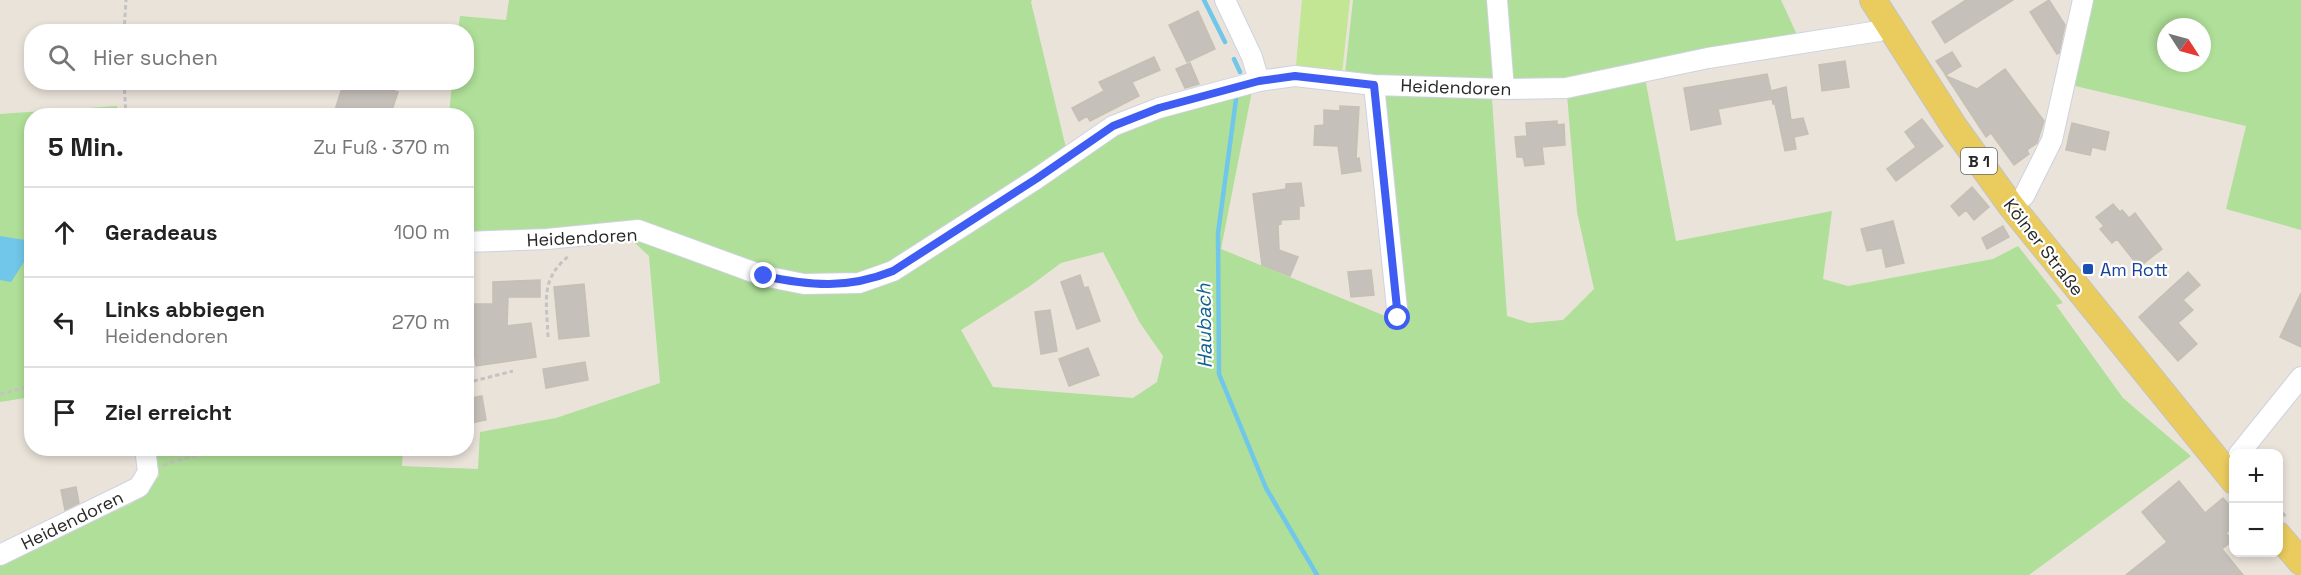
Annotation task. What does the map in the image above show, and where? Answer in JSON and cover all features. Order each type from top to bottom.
[{"type":"main road","name":"Kölner Straße","points":[[1874,0],[1955,128],[2012,207],[2229,461]]},
{"type":"main road","points":[[2283,541],[2301,562]]},
{"type":"street","points":[[1225,0],[1252,57],[1259,81]]},
{"type":"street","points":[[1497,0],[1504,89]]},
{"type":"street","points":[[2012,207],[2024,196],[2052,140],[2083,0]]},
{"type":"street","name":"Heidendoren","points":[[474,243],[547,239],[638,230],[764,276],[804,284],[859,283],[893,271],[1036,179],[1113,126],[1159,108],[1259,81],[1295,76],[1374,85],[1504,89],[1566,88],[1708,58],[1879,31],[1889,26]]},
{"type":"street","points":[[1374,85],[1398,318]]},
{"type":"street","points":[[2246,449],[2301,377]]},
{"type":"street","points":[[146,456],[148,472]]},
{"type":"street","name":"Heidendoren","points":[[0,555],[139,487],[148,472]]},
{"type":"path","points":[[124,24],[126,0]]},
{"type":"path","points":[[124,90],[126,108]]},
{"type":"path","points":[[548,338],[546,287],[556,266]]},
{"type":"path","points":[[474,381],[513,371]]},
{"type":"path","points":[[0,394],[24,388]]},
{"type":"path","points":[[148,472],[170,462],[192,456]]},
{"type":"green space","points":[[509,0],[1032,0],[1066,148],[1122,128],[1252,91],[1221,249],[1395,320],[1374,87],[1345,74],[1353,0],[1781,0],[1798,37],[1645,78],[1676,241],[1832,211],[1823,279],[1848,286],[1993,259],[2018,246],[2063,303],[2056,305],[2123,398],[2191,456],[2029,575],[0,575],[0,565],[132,503],[159,476],[157,456],[403,456],[402,466],[478,469],[480,432],[556,418],[660,383],[649,256],[633,241],[511,230],[474,233],[474,108],[450,108],[451,90],[474,90],[474,24],[459,24],[460,16],[506,20]],"holes":[[[1567,95],[1577,212],[1594,289],[1563,320],[1530,323],[1507,316],[1492,99]],[[1103,252],[1140,323],[1163,356],[1157,382],[1133,398],[993,387],[961,330],[1030,286],[1061,263]]]},
{"type":"green space","points":[[1302,0],[1350,0],[1342,73],[1296,65]]},
{"type":"green space","points":[[2090,0],[2301,0],[2301,230],[2226,209],[2246,126],[2071,85]]},
{"type":"green space","points":[[117,106],[117,108],[88,108]]},
{"type":"green space","points":[[24,112],[24,398],[0,402],[0,114]]},
{"type":"water","points":[[0,236],[24,240],[24,262],[11,282],[0,280]]},
{"type":"building","points":[[1966,0],[2013,0],[1945,43],[1932,22]]},
{"type":"building","points":[[2049,0],[2065,25],[2057,54],[2030,12]]},
{"type":"building","points":[[1198,11],[1215,49],[1187,62],[1169,25]]},
{"type":"building","points":[[1952,52],[1961,66],[1946,75],[1936,61]]},
{"type":"building","points":[[1154,57],[1160,70],[1132,82],[1139,96],[1090,121],[1087,116],[1079,121],[1072,108],[1104,91],[1099,82]]},
{"type":"building","points":[[1845,61],[1849,87],[1822,91],[1819,65]]},
{"type":"building","points":[[1190,63],[1199,84],[1185,88],[1176,69]]},
{"type":"building","points":[[2005,69],[2044,121],[2037,143],[2027,150],[2029,154],[2014,165],[1991,133],[1986,137],[1946,76],[1977,89]]},
{"type":"building","points":[[1767,74],[1771,91],[1786,87],[1791,120],[1803,118],[1808,134],[1794,137],[1796,149],[1785,151],[1772,99],[1718,109],[1721,124],[1691,130],[1684,88]]},
{"type":"building","points":[[341,90],[398,92],[393,108],[336,108]]},
{"type":"building","points":[[1340,106],[1359,107],[1356,159],[1359,158],[1361,171],[1342,174],[1338,146],[1314,145],[1315,126],[1324,125],[1324,110],[1340,111]]},
{"type":"building","points":[[1922,119],[1943,146],[1896,181],[1887,169],[1916,147],[1905,132]]},
{"type":"building","points":[[1557,121],[1557,125],[1564,124],[1565,145],[1542,147],[1544,164],[1525,166],[1523,157],[1517,157],[1515,137],[1527,136],[1526,123]]},
{"type":"building","points":[[2072,123],[2109,132],[2105,150],[2092,147],[2090,155],[2066,150]]},
{"type":"building","points":[[1301,183],[1304,206],[1299,206],[1299,219],[1281,220],[1281,224],[1278,225],[1279,250],[1298,257],[1290,276],[1262,265],[1253,194],[1286,189],[1286,184]]},
{"type":"building","points":[[1972,187],[1989,207],[1974,220],[1966,210],[1959,216],[1951,206]]},
{"type":"building","points":[[2113,204],[2129,218],[2135,213],[2162,249],[2139,267],[2117,239],[2112,243],[2100,229],[2104,226],[2096,217]]},
{"type":"building","points":[[1893,221],[1904,263],[1886,267],[1882,248],[1867,251],[1861,229]]},
{"type":"building","points":[[2003,226],[2009,237],[1987,249],[1982,238]]},
{"type":"building","points":[[1371,270],[1374,295],[1351,297],[1348,272]]},
{"type":"building","points":[[2188,272],[2200,285],[2183,300],[2193,310],[2178,323],[2197,344],[2178,361],[2139,317]]},
{"type":"building","points":[[1080,275],[1084,288],[1088,287],[1100,321],[1077,329],[1061,282]]},
{"type":"building","points":[[540,280],[540,297],[508,297],[507,326],[531,323],[536,357],[476,366],[474,304],[493,304],[493,282]]},
{"type":"building","points":[[584,284],[589,336],[559,339],[554,287]]},
{"type":"building","points":[[2301,293],[2301,347],[2280,337]]},
{"type":"building","points":[[1050,310],[1057,351],[1041,354],[1035,312]]},
{"type":"building","points":[[1088,348],[1099,375],[1069,386],[1059,359]]},
{"type":"building","points":[[585,362],[588,380],[546,388],[543,369]]},
{"type":"building","points":[[482,396],[486,420],[474,422],[474,398]]},
{"type":"building","points":[[2179,481],[2205,513],[2223,498],[2229,505],[2229,530],[2226,533],[2229,543],[2222,549],[2243,575],[2126,575],[2167,542],[2142,512]]},
{"type":"building","points":[[76,487],[79,503],[65,510],[61,490]]},
{"type":"waterway","name":"Haubach","points":[[1204,0],[1225,42]]},
{"type":"waterway","name":"Haubach","points":[[1234,59],[1240,72]]},
{"type":"waterway","name":"Haubach","points":[[1237,92],[1218,233],[1219,374],[1266,488],[1317,575]]},
{"type":"place","name":"Am Rott","points":[[2088,269]]},
{"type":"route","points":[[764,276],[804,284],[859,283],[875,278],[893,271],[1036,179],[1113,126],[1159,108],[1206,95],[1259,81],[1295,76],[1374,85],[1398,318]]}]
